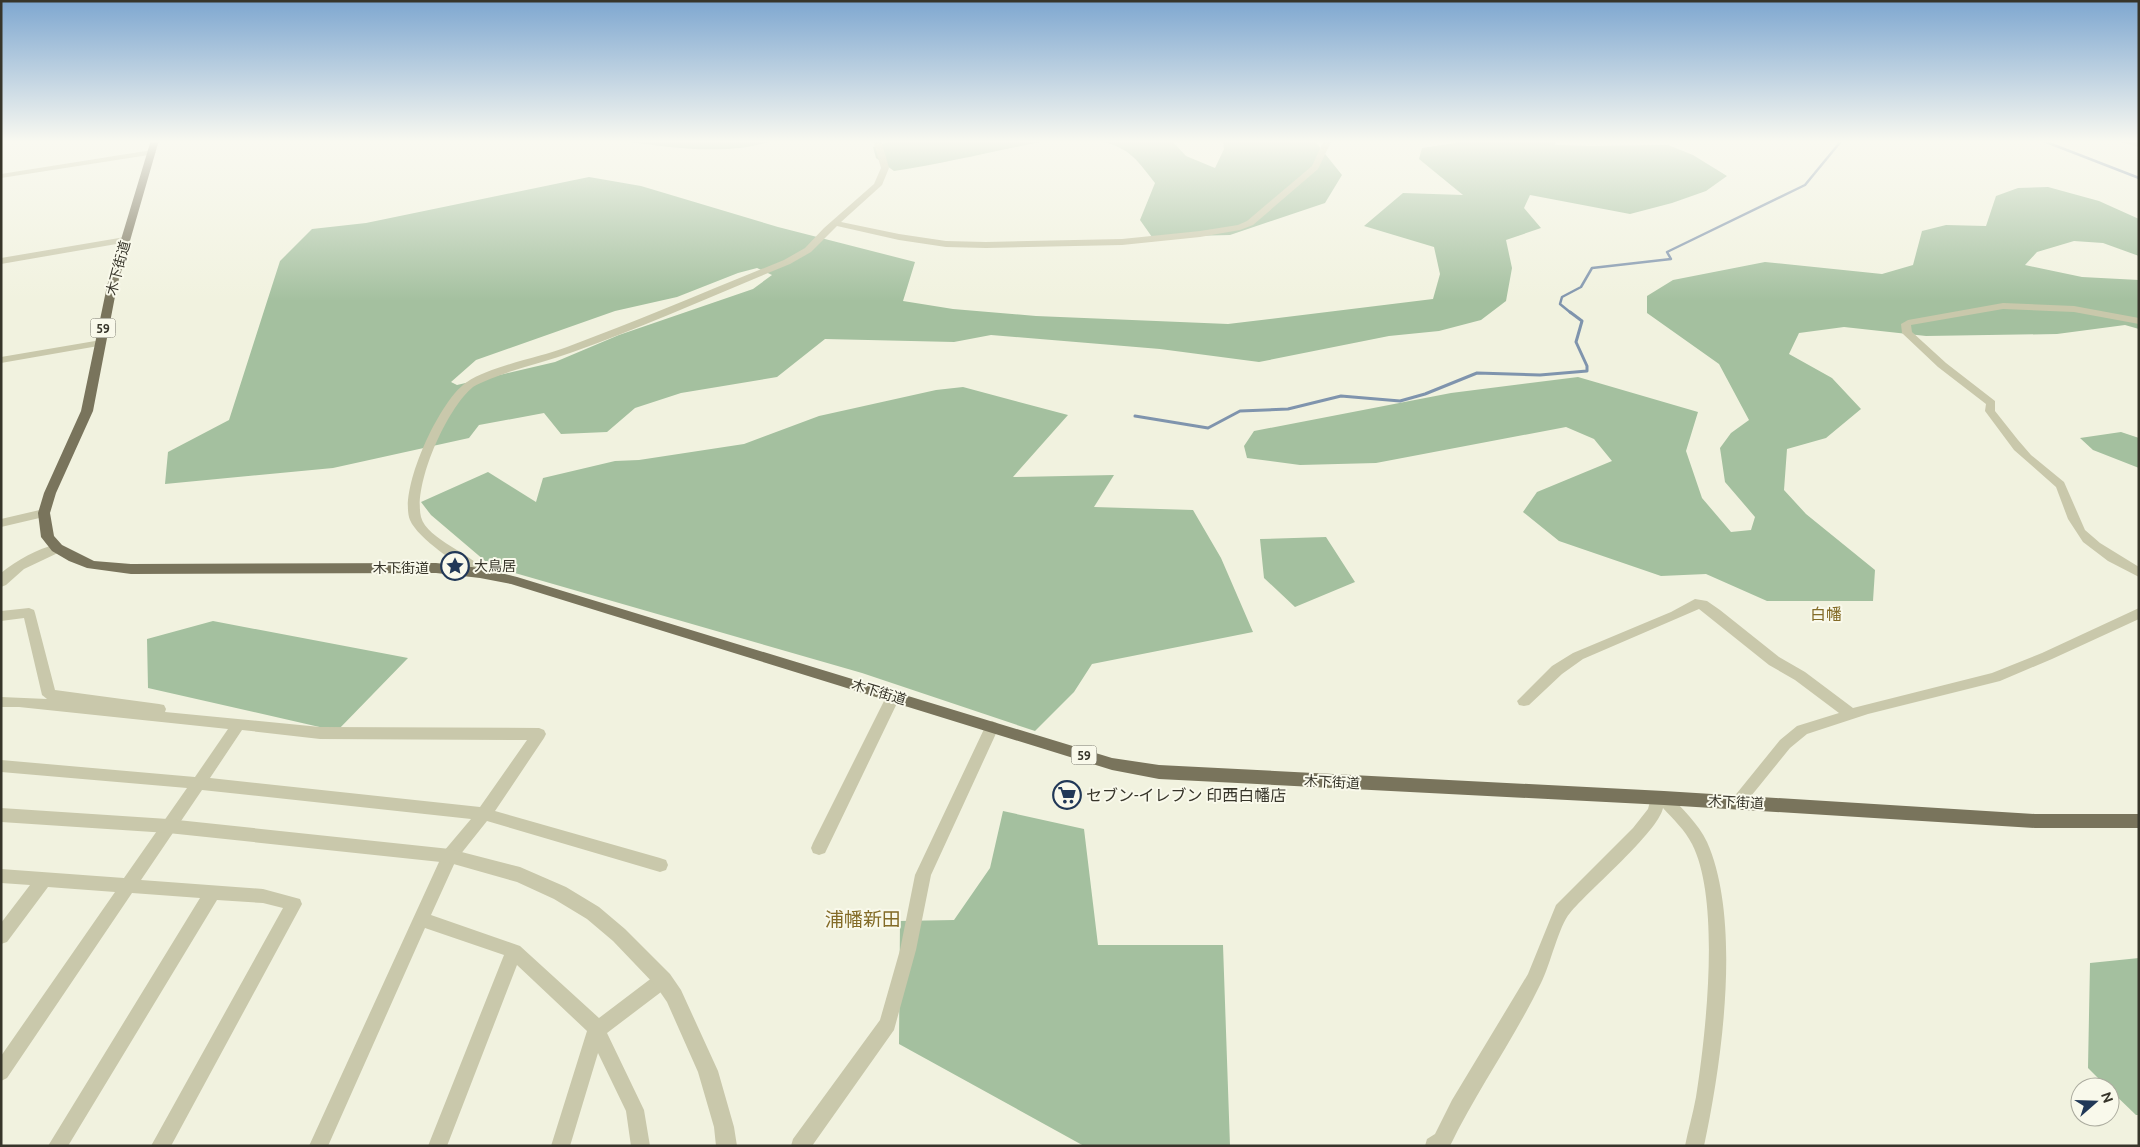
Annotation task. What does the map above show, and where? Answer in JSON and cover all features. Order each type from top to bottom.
[{"type":"main road","name":"木下街道","points":[[139,194],[110,295],[87,411],[50,493],[44,513],[48,537],[57,548],[89,564],[111,568],[436,568],[480,573],[521,583],[1112,764],[1159,772],[1738,802],[2035,821],[2139,821]]},
{"type":"street","points":[[480,573],[430,537],[416,520],[415,514],[414,494],[435,430],[450,405],[470,384],[496,373],[569,350],[787,262],[808,250],[869,194]]},
{"type":"street","points":[[836,223],[898,237],[946,244],[1122,242],[1215,231],[1250,223],[1285,194]]},
{"type":"street","points":[[1,260],[125,240]]},
{"type":"street","points":[[2139,321],[2074,309],[2002,306],[1912,322],[1906,324],[1905,327],[1907,333],[1942,365],[1991,403],[1990,412],[1998,421],[2004,433],[2024,455],[2054,478],[2062,487],[2076,525],[2084,535],[2098,547],[2139,573]]},
{"type":"street","points":[[1,360],[101,343]]},
{"type":"street","points":[[1,523],[44,513]]},
{"type":"street","points":[[1,582],[6,576],[26,562],[57,548]]},
{"type":"street","points":[[1524,701],[1557,670],[1578,656],[1676,615],[1696,604],[1702,604],[1774,661],[1800,676],[1851,714]]},
{"type":"street","points":[[1738,802],[1785,744],[1802,730],[1851,714],[1995,677],[2047,656],[2139,612]]},
{"type":"street","points":[[1,616],[29,613],[49,695],[264,720],[301,726],[304,731]]},
{"type":"street","points":[[819,848],[893,697]]},
{"type":"street","points":[[2,705],[304,731],[539,734],[484,814],[450,856],[318,1146]]},
{"type":"street","points":[[1,1072],[238,725]]},
{"type":"street","points":[[800,1146],[888,1024],[908,950],[923,875],[992,727]]},
{"type":"street","points":[[1,766],[198,783],[484,814],[660,865]]},
{"type":"street","points":[[1434,1146],[1442,1141],[1459,1107],[1535,978],[1562,910],[1638,833],[1655,812],[1660,798],[1699,842],[1711,873],[1716,915],[1715,984],[1706,1092],[1694,1146]]},
{"type":"street","points":[[1,814],[168,826],[450,856],[520,875],[560,893],[594,913],[619,934],[663,980],[674,996],[708,1070],[724,1127],[727,1146]]},
{"type":"street","points":[[1,876],[263,896],[294,904],[160,1146]]},
{"type":"street","points":[[1,937],[44,879]]},
{"type":"street","points":[[57,1146],[213,892]]},
{"type":"street","points":[[422,920],[514,951],[593,1024],[636,1110],[641,1146]]},
{"type":"street","points":[[437,1146],[514,951]]},
{"type":"street","points":[[560,1146],[596,1031],[663,980]]},
{"type":"green space","points":[[509,194],[666,194],[778,227],[915,262],[903,301],[953,309],[1036,316],[1228,324],[1433,299],[1440,274],[1434,247],[1364,226],[1402,194],[1463,195],[1461,194],[1699,194],[1630,214],[1530,195],[1524,208],[1541,228],[1506,240],[1512,268],[1506,301],[1481,320],[1439,331],[1389,336],[1259,362],[1160,349],[991,335],[954,342],[825,339],[777,377],[681,393],[635,408],[607,432],[561,434],[544,413],[479,425],[469,438],[333,468],[165,484],[168,452],[229,420],[280,261],[312,229],[366,223]],"holes":[[[757,268],[772,275],[753,289],[619,335],[555,362],[457,385],[451,382],[476,360],[615,311],[677,297],[738,273]]]},
{"type":"green space","points":[[1151,194],[1331,194],[1325,203],[1230,235],[1152,237],[1140,220]]},
{"type":"green space","points":[[2003,194],[2072,194],[2099,201],[2139,219],[2139,256],[2103,243],[2074,241],[2037,252],[2025,265],[2082,277],[2139,280],[2139,329],[2125,325],[2057,334],[1926,336],[1844,327],[1799,333],[1789,354],[1832,378],[1861,409],[1826,438],[1787,449],[1784,490],[1806,514],[1875,570],[1873,601],[1767,601],[1706,574],[1661,576],[1559,541],[1523,512],[1537,492],[1612,461],[1594,439],[1566,427],[1376,463],[1300,465],[1247,458],[1244,446],[1254,431],[1451,393],[1578,377],[1698,412],[1686,451],[1702,498],[1731,532],[1751,530],[1755,517],[1725,482],[1720,448],[1731,433],[1749,420],[1719,364],[1647,313],[1647,296],[1673,280],[1765,262],[1882,274],[1913,265],[1922,231],[1946,225],[1986,226],[1996,196]]},
{"type":"green space","points":[[963,387],[1068,415],[1013,477],[1114,475],[1094,507],[1193,510],[1221,558],[1253,632],[1092,664],[1074,692],[1035,731],[862,673],[491,566],[431,515],[421,502],[488,472],[536,502],[543,478],[615,461],[639,460],[744,444],[819,416],[936,390]]},
{"type":"green space","points":[[2121,432],[2139,438],[2139,468],[2093,450],[2080,438]]},
{"type":"green space","points":[[1326,537],[1355,582],[1295,607],[1264,578],[1260,539]]},
{"type":"green space","points":[[213,621],[408,658],[337,731],[148,688],[147,639]]},
{"type":"green space","points":[[1003,811],[1084,829],[1098,945],[1223,945],[1230,1146],[1084,1146],[899,1044],[900,921],[954,920],[990,868]]},
{"type":"green space","points":[[2139,958],[2139,1115],[2136,1115],[2120,1100],[2120,1077],[2097,1077],[2088,1068],[2090,963]]},
{"type":"waterway","points":[[1571,313],[1560,304],[1562,297],[1581,287],[1592,268],[1671,259],[1667,252],[1787,194]]},
{"type":"waterway","points":[[1135,416],[1208,428],[1240,411],[1288,409],[1341,396],[1400,401],[1425,394],[1477,373],[1540,375],[1587,371],[1587,366],[1576,342],[1582,321],[1570,312]]},
{"type":"place","name":"大鳥居","points":[[455,566]]},
{"type":"place","name":"セブン-イレブン 印西白幡店","points":[[1067,795]]},
{"type":"district","name":"白幡","points":[[1826,614]]},
{"type":"district","name":"浦幡新田","points":[[863,919]]}]
